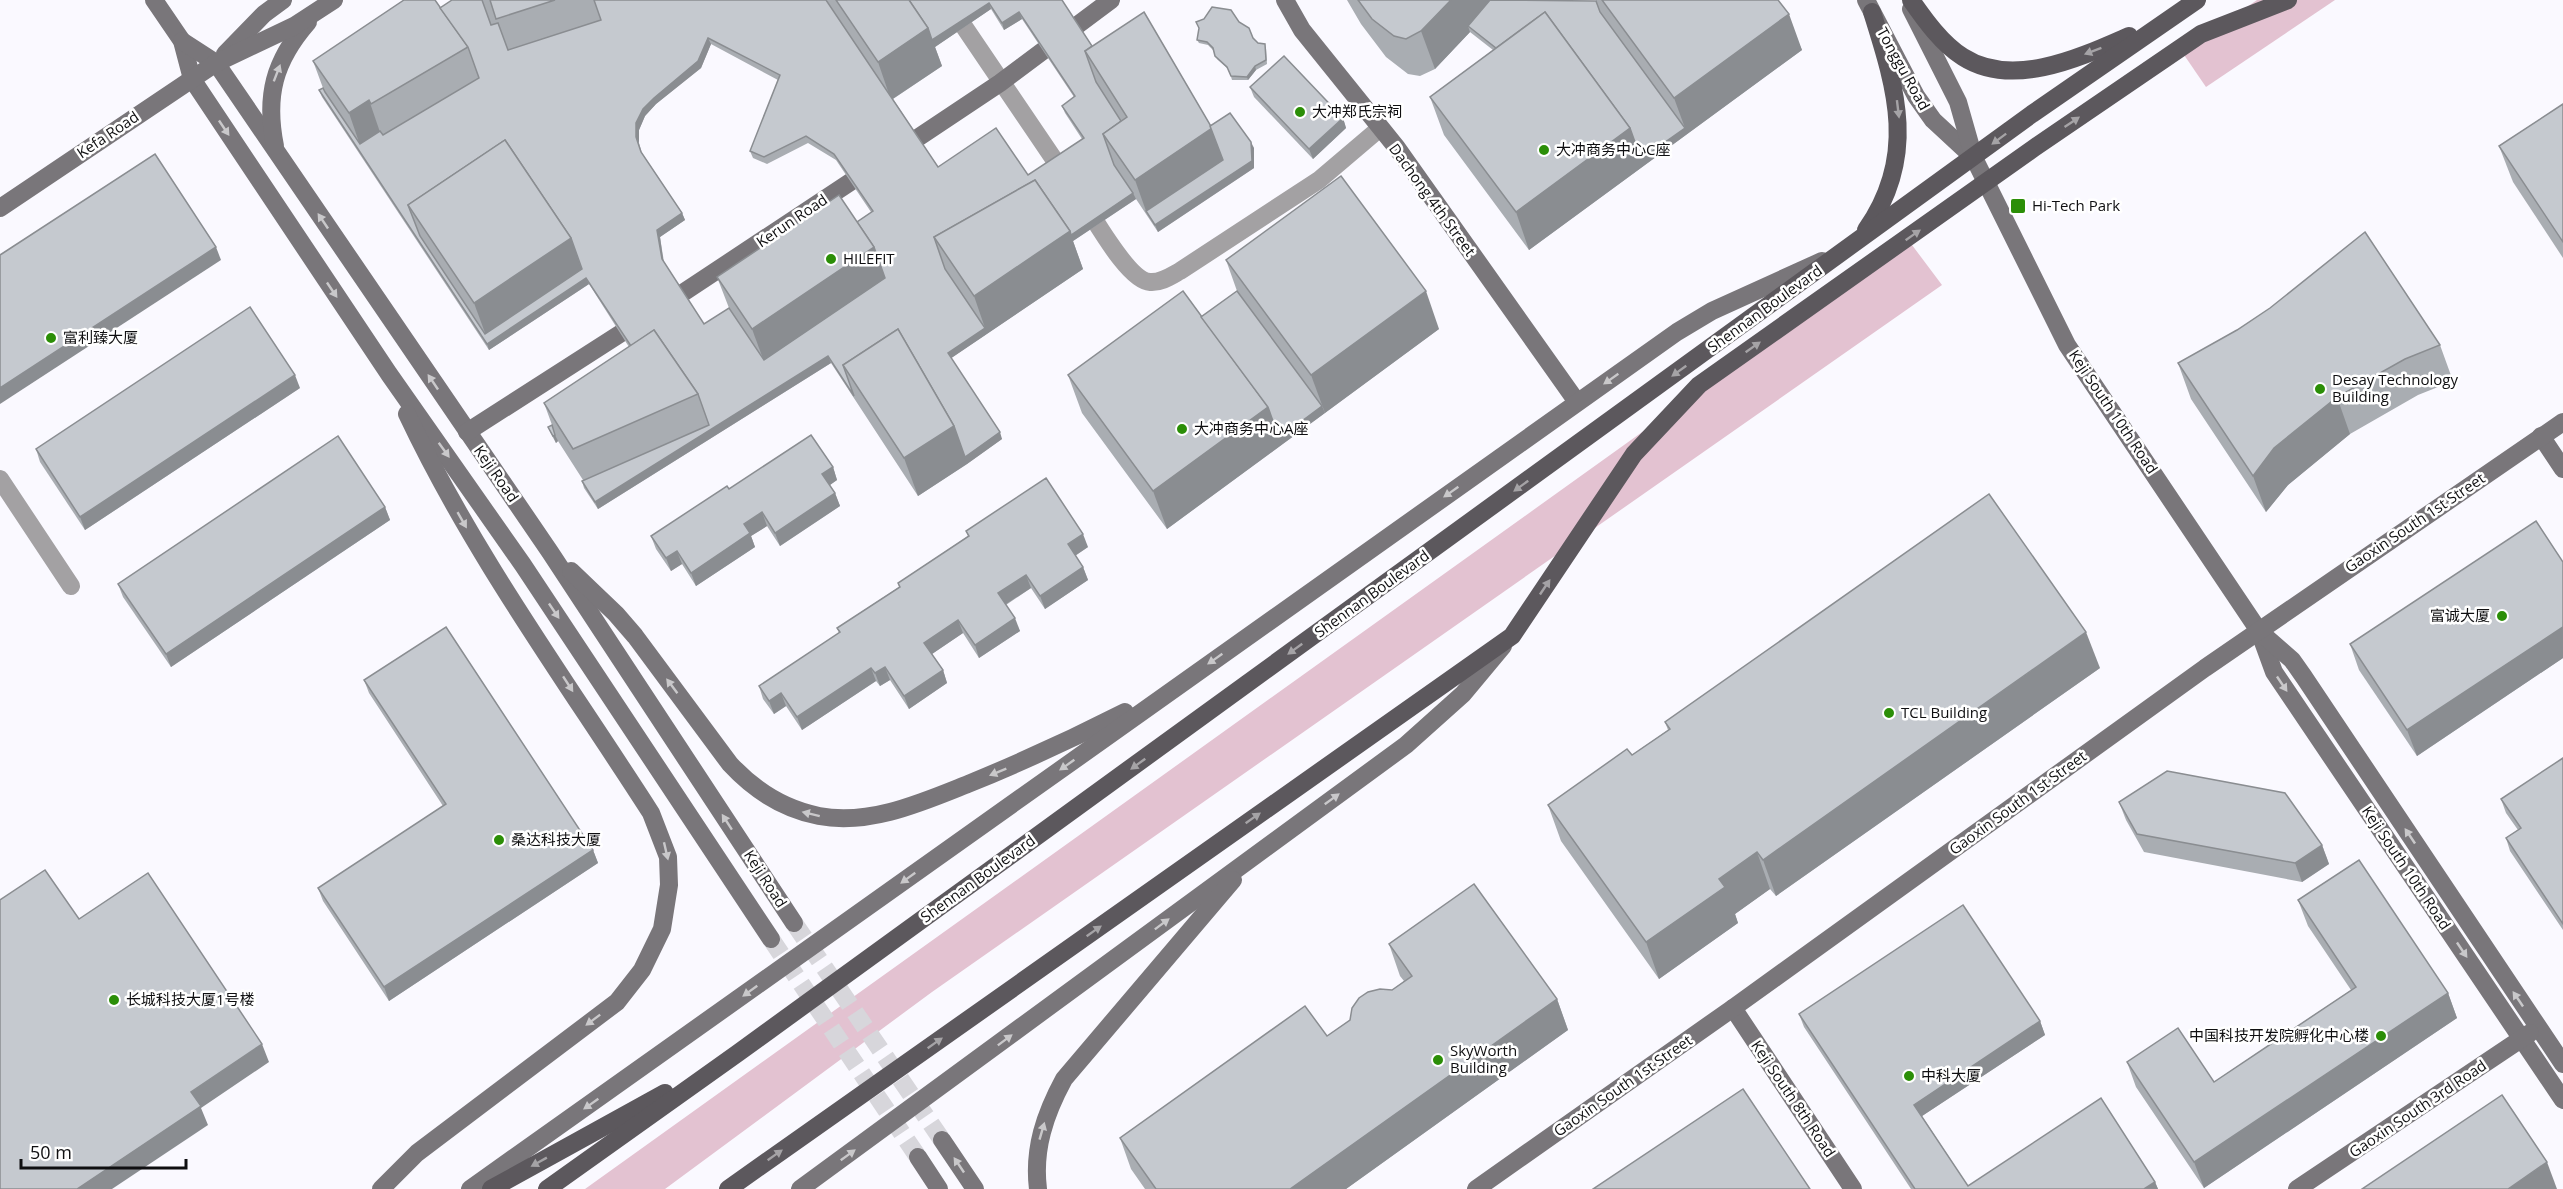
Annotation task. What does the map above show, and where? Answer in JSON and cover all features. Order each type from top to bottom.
[{"type":"main road","name":"Keji Road","points":[[154,0],[182,41],[192,79],[388,374],[523,565],[771,939]]},
{"type":"main road","name":"Kefa Road","points":[[216,63],[264,14],[283,0]]},
{"type":"main road","name":"Kerun Road","points":[[467,432],[691,288],[1000,83],[1111,0]]},
{"type":"main road","name":"Dachong 4th Street","points":[[1286,0],[1315,47],[1379,129],[1397,148],[1577,402]]},
{"type":"main road","points":[[1909,0],[1948,45],[1962,57],[1978,66],[2014,71],[2071,60],[2166,20]]},
{"type":"main road","name":"Tonggu Road","points":[[1909,0],[1959,102],[1974,158],[1986,183]]},
{"type":"main road","name":"Shennan Boulevard","points":[[547,1189],[1846,251],[2032,114],[2197,0]]},
{"type":"main road","name":"Shennan Boulevard","points":[[728,1189],[1512,636],[1634,454],[1699,385],[2201,34],[2288,0]]},
{"type":"main road","name":"Kefa Road","points":[[0,208],[216,63],[294,26],[326,5]]},
{"type":"main road","points":[[276,151],[271,127],[270,102],[274,78],[294,38],[326,5]]},
{"type":"main road","points":[[470,1189],[1693,321],[1846,251],[1877,214],[1894,169],[1898,147],[1897,101],[1891,73],[1869,6]]},
{"type":"main road","name":"Tonggu Road","points":[[1869,6],[1916,96],[1932,120],[1974,158]]},
{"type":"main road","name":"Keji Road","points":[[182,41],[216,63],[550,552],[794,923]]},
{"type":"main road","name":"Keji South 10th Road","points":[[1986,183],[2067,345],[2259,631],[2274,672],[2563,1100]]},
{"type":"main road","points":[[381,1189],[417,1153],[617,1002],[642,970],[662,929],[669,885],[668,858],[651,813],[463,522],[432,466],[388,374]]},
{"type":"main road","name":"Gaoxin South 1st Street","points":[[1476,1189],[2259,631],[2563,422]]},
{"type":"main road","points":[[2541,436],[2563,469]]},
{"type":"main road","points":[[550,552],[622,621],[730,764],[748,784],[793,810],[821,817],[849,818],[919,804],[1029,760],[1183,682]]},
{"type":"main road","name":"Keji South 10th Road","points":[[2259,631],[2292,660],[2304,677],[2563,1064]]},
{"type":"main road","points":[[800,1189],[1406,745],[1463,694],[1512,636]]},
{"type":"main road","points":[[1038,1189],[1036,1171],[1039,1142],[1049,1107],[1064,1079],[1250,858]]},
{"type":"main road","name":"Keji South 8th Road","points":[[1733,1008],[1853,1189]]},
{"type":"main road","name":"Gaoxin South 3rd Road","points":[[2297,1189],[2538,1028]]},
{"type":"main road","points":[[491,1189],[738,1053]]},
{"type":"main road","points":[[942,1140],[975,1189]]},
{"type":"main road","points":[[918,1157],[939,1189]]},
{"type":"street","points":[[946,0],[1000,83],[1132,272],[1139,279],[1148,283],[1158,282],[1180,271],[1297,195],[1339,165],[1379,129]]},
{"type":"street","points":[[0,479],[71,586]]},
{"type":"shaded area","points":[[2257,0],[2335,0],[2206,87],[2182,52]]},
{"type":"shaded area","points":[[1909,241],[1942,285],[932,992],[665,1189],[585,1189]]},
{"type":"building","points":[[404,0],[435,0],[468,47],[371,104],[369,100],[349,113],[313,61]]},
{"type":"building","points":[[452,0],[482,0],[491,25],[498,23],[508,50],[601,20],[594,0],[826,0],[938,167],[996,128],[1028,175],[1084,138],[1062,106],[1075,96],[1019,12],[1002,23],[989,3],[932,40],[928,28],[909,0],[1062,0],[1092,46],[1085,51],[1096,82],[1121,121],[1103,134],[1114,165],[1133,193],[1071,235],[1035,180],[934,237],[945,269],[985,328],[948,353],[1000,432],[965,457],[954,426],[898,329],[843,365],[854,396],[828,356],[595,502],[582,481],[709,425],[698,394],[654,330],[631,346],[586,278],[487,344],[319,90],[323,88],[360,144],[380,131],[383,135],[479,78],[468,47],[440,8]],"holes":[[[708,38],[780,75],[750,151],[764,157],[806,136],[834,154],[873,211],[857,222],[874,247],[885,278],[764,360],[729,308],[704,324],[662,259],[657,230],[682,213],[641,152],[636,137],[636,123],[643,109],[698,61]],[[505,140],[571,238],[582,269],[485,334],[420,236],[408,205]]]},
{"type":"building","points":[[490,0],[555,0],[496,19]]},
{"type":"building","points":[[836,0],[909,0],[928,28],[878,62]]},
{"type":"building","points":[[1358,0],[1451,0],[1421,31],[1406,39],[1394,36],[1372,19]]},
{"type":"building","points":[[1490,0],[1596,1],[1600,12],[1685,128],[1641,159],[1630,128],[1545,12],[1496,48],[1468,26]]},
{"type":"building","points":[[1602,0],[1778,0],[1789,14],[1674,98]]},
{"type":"building","points":[[1212,7],[1231,10],[1239,22],[1249,28],[1258,43],[1265,44],[1266,60],[1255,66],[1247,77],[1231,76],[1227,67],[1215,56],[1213,48],[1207,42],[1197,40],[1199,28],[1196,22],[1204,19]]},
{"type":"building","points":[[1144,12],[1212,128],[1135,180],[1103,134],[1127,117],[1085,51]]},
{"type":"building","name":"大冲商务中心C座","points":[[1545,12],[1630,128],[1516,212],[1430,97]]},
{"type":"building","name":"大冲郑氏宗祠","points":[[1284,56],[1343,118],[1309,149],[1250,87]]},
{"type":"building","points":[[2563,104],[2563,242],[2499,146]]},
{"type":"building","points":[[1230,113],[1251,142],[1252,161],[1155,225],[1146,211],[1223,160],[1210,126]]},
{"type":"building","points":[[505,140],[571,238],[474,303],[408,205]]},
{"type":"building","name":"富利臻大厦","points":[[155,154],[216,247],[0,388],[0,255]]},
{"type":"building","points":[[1341,176],[1426,291],[1311,375],[1226,260]]},
{"type":"building","points":[[1035,180],[1070,231],[974,296],[934,237]]},
{"type":"building","points":[[839,195],[874,247],[752,329],[717,277]]},
{"type":"building","name":"Desay Technology Building","points":[[2365,232],[2440,345],[2405,359],[2337,397],[2274,448],[2253,476],[2178,363],[2237,330],[2270,308]]},
{"type":"building","name":"大冲商务中心A座","points":[[1183,291],[1268,407],[1153,491],[1068,375]]},
{"type":"building","points":[[1237,291],[1322,406],[1279,438],[1268,407],[1201,317]]},
{"type":"building","points":[[250,307],[295,375],[80,517],[36,449]]},
{"type":"building","points":[[898,329],[954,426],[904,458],[843,365]]},
{"type":"building","points":[[654,330],[698,394],[573,449],[544,403]]},
{"type":"building","points":[[552,425],[555,435],[553,436],[548,427]]},
{"type":"building","points":[[811,435],[833,467],[822,474],[835,493],[775,533],[762,512],[744,524],[750,533],[691,573],[677,551],[666,558],[651,536],[727,486],[729,489]]},
{"type":"building","points":[[338,436],[385,507],[166,654],[118,584]]},
{"type":"building","points":[[1046,478],[1083,534],[1068,544],[1083,567],[1040,596],[1026,575],[998,593],[1015,618],[975,645],[958,620],[924,643],[943,670],[904,696],[885,667],[875,673],[871,668],[797,717],[781,693],[769,701],[759,686],[840,632],[837,628],[900,587],[898,583],[969,536],[966,531]]},
{"type":"building","name":"TCL Building","points":[[1989,494],[2086,632],[1763,860],[1757,852],[1719,879],[1725,887],[1646,942],[1548,805],[1627,749],[1632,755],[1670,729],[1665,722]]},
{"type":"building","name":"富诚大厦","points":[[2536,521],[2563,562],[2563,627],[2407,730],[2350,644]]},
{"type":"building","name":"桑达科技大厦","points":[[446,627],[593,850],[384,987],[318,888],[446,804],[364,680]]},
{"type":"building","points":[[2563,758],[2563,924],[2506,838],[2521,828],[2501,799]]},
{"type":"building","points":[[2167,771],[2285,793],[2322,845],[2295,863],[2137,834],[2119,802]]},
{"type":"building","name":"中国科技开发院孵化中心楼","points":[[2359,860],[2448,993],[2194,1162],[2127,1062],[2178,1028],[2214,1082],[2356,987],[2298,900]]},
{"type":"building","name":"长城科技大厦1号楼","points":[[45,870],[79,919],[148,873],[262,1044],[191,1092],[201,1106],[77,1189],[0,1189],[0,900]]},
{"type":"building","name":"SkyWorth Building","points":[[1474,884],[1557,999],[1290,1189],[1156,1189],[1120,1138],[1305,1006],[1327,1036],[1350,1020],[1352,1008],[1359,998],[1368,992],[1380,989],[1392,990],[1412,976],[1389,944]]},
{"type":"building","name":"中科大厦","points":[[1963,905],[2040,1021],[1914,1105],[1968,1186],[2101,1098],[2155,1182],[2144,1189],[1915,1189],[1799,1014]]},
{"type":"building","points":[[1743,1089],[1810,1189],[1593,1189]]},
{"type":"building","points":[[2502,1095],[2547,1162],[2508,1189],[2362,1189]]},
{"type":"tunnel","points":[[794,923],[942,1140]]},
{"type":"tunnel","points":[[771,939],[918,1157]]},
{"type":"place","name":"大冲郑氏宗祠","points":[[1300,112]]},
{"type":"place","name":"大冲商务中心C座","points":[[1544,150]]},
{"type":"place","name":"Hi-Tech Park","points":[[2018,206]]},
{"type":"place","name":"HILEFIT","points":[[831,259]]},
{"type":"place","name":"富利臻大厦","points":[[51,338]]},
{"type":"place","name":"Desay Technology Building","points":[[2320,389]]},
{"type":"place","name":"大冲商务中心A座","points":[[1182,429]]},
{"type":"place","name":"富诚大厦","points":[[2502,616]]},
{"type":"place","name":"TCL Building","points":[[1889,713]]},
{"type":"place","name":"桑达科技大厦","points":[[499,840]]},
{"type":"place","name":"长城科技大厦1号楼","points":[[114,1000]]},
{"type":"place","name":"中国科技开发院孵化中心楼","points":[[2381,1036]]},
{"type":"place","name":"SkyWorth Building","points":[[1438,1060]]},
{"type":"place","name":"中科大厦","points":[[1909,1076]]}]
